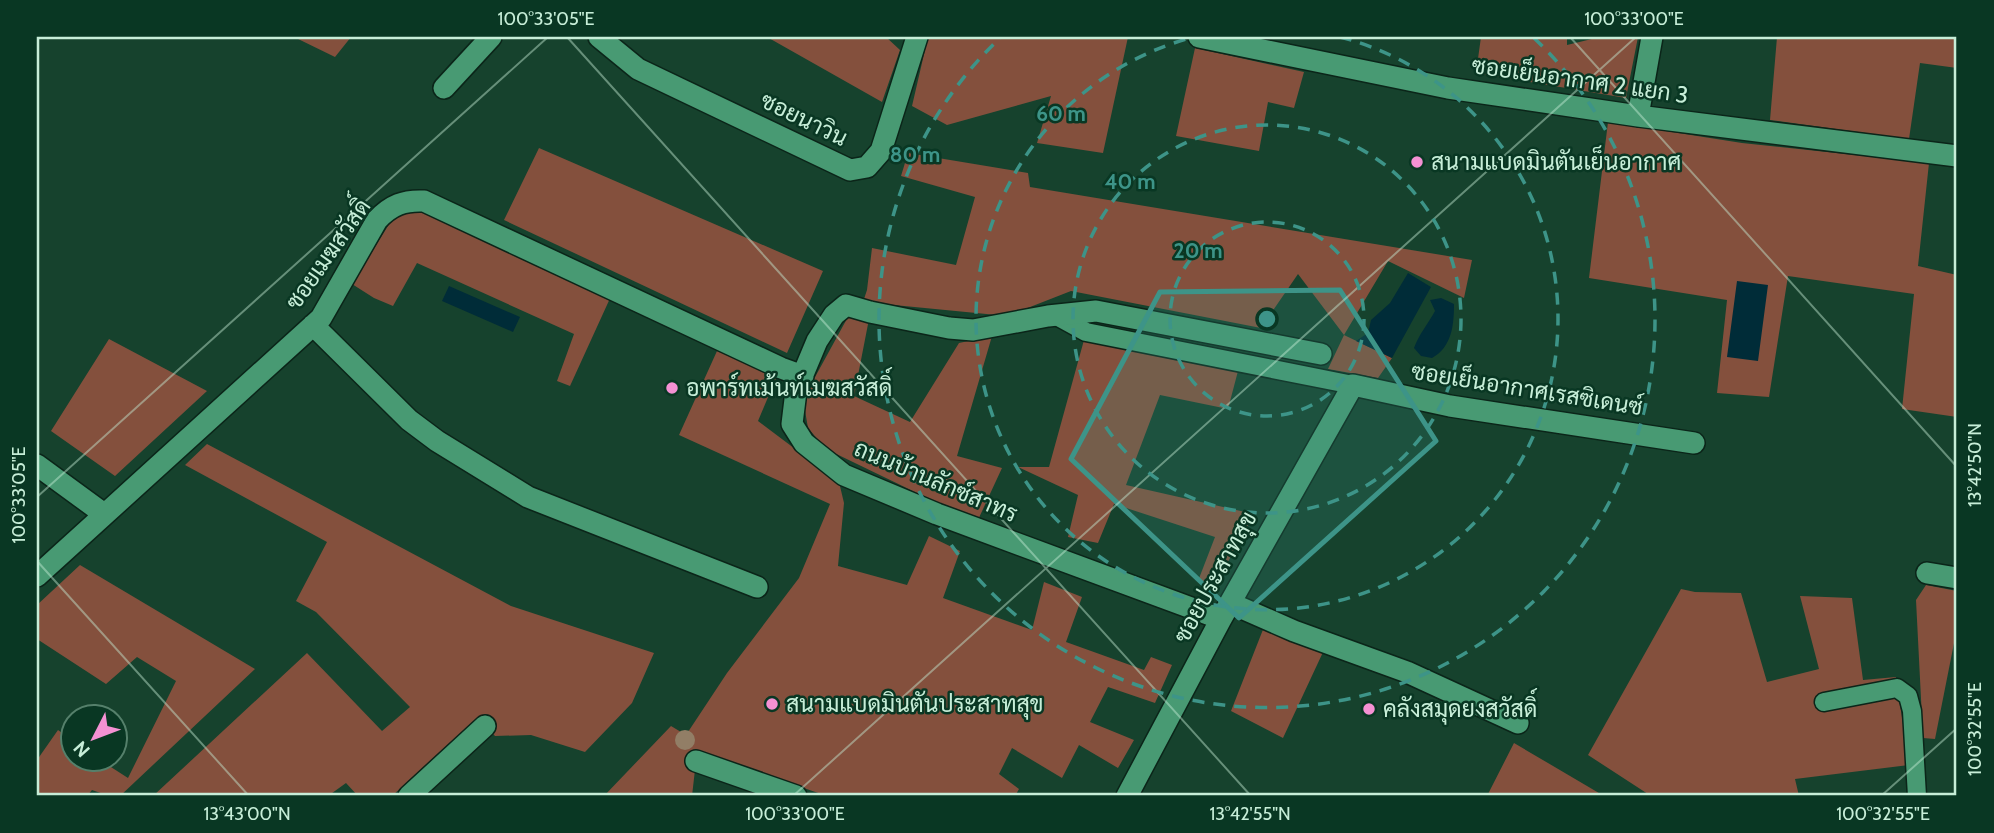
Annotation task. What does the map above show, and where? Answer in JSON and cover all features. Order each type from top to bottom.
[{"type":"street","points":[[444,88],[491,37]]},
{"type":"street","name":"ซอยนาวิน","points":[[599,37],[638,69],[850,170],[867,167],[881,151],[917,37]]},
{"type":"street","name":"ซอยเย็นอากาศ 2 แยก 3","points":[[1199,37],[1448,88],[1638,116],[1957,156]]},
{"type":"street","points":[[1638,116],[1652,37]]},
{"type":"street","name":"ซอยเมฆสวัสดิ์","points":[[37,576],[321,318],[377,220],[386,210],[400,203],[425,201],[803,376]]},
{"type":"street","name":"ถนนบ้านลักซ์สาทร","points":[[1321,354],[1096,312],[973,330],[870,312],[846,304],[834,315],[817,341],[796,391],[792,424],[804,443],[844,474],[937,514],[1226,611],[1294,631],[1406,673],[1517,723]]},
{"type":"street","points":[[313,325],[409,420],[437,441],[528,497],[757,587]]},
{"type":"street","name":"ซอยเย็นอากาศเรสซิเดนซ์","points":[[1353,385],[1450,406],[1694,443]]},
{"type":"street","name":"ซอยประสาทสุข","points":[[1126,796],[1353,385]]},
{"type":"street","points":[[37,465],[104,514]]},
{"type":"street","points":[[1927,573],[1957,578]]},
{"type":"street","points":[[409,796],[485,726]]},
{"type":"street","points":[[696,761],[796,796]]},
{"type":"lane","points":[[1055,316],[1086,332],[1353,385]]},
{"type":"lane","points":[[1824,702],[1897,688],[1908,696],[1912,711],[1917,796]]},
{"type":"highlighted area","points":[[1340,290],[1436,441],[1239,618],[1071,459],[1160,292]]},
{"type":"shaded area","points":[[294,37],[351,37],[335,57]]},
{"type":"shaded area","points":[[767,37],[886,37],[900,50],[882,102]]},
{"type":"shaded area","points":[[928,37],[1128,37],[1103,153],[1037,143],[1051,96],[947,125],[912,106]]},
{"type":"shaded area","points":[[1481,37],[1567,37],[1567,45],[1600,37],[1638,37],[1626,98],[1476,73]]},
{"type":"shaded area","points":[[1777,37],[1957,37],[1957,68],[1920,63],[1909,139],[1770,120]]},
{"type":"shaded area","points":[[1195,48],[1304,72],[1294,108],[1268,102],[1259,151],[1176,136]]},
{"type":"shaded area","points":[[1608,122],[1742,143],[1929,163],[1918,266],[1957,275],[1957,417],[1902,409],[1914,294],[1788,276],[1769,397],[1717,393],[1727,300],[1589,278]]},
{"type":"shaded area","points":[[539,148],[823,271],[787,353],[504,220]]},
{"type":"shaded area","points":[[908,153],[1028,173],[1030,187],[1472,260],[1464,298],[1388,261],[1344,335],[1298,274],[1261,328],[1071,291],[1007,316],[863,302],[872,248],[956,265],[975,197],[901,176]]},
{"type":"shaded area","points":[[411,206],[612,294],[570,386],[557,381],[574,334],[417,263],[393,306],[352,284],[396,213]]},
{"type":"shaded area","points":[[849,315],[869,319],[854,396],[910,422],[959,343],[992,336],[957,456],[1002,468],[977,522],[826,449],[808,428],[803,399]]},
{"type":"shaded area","points":[[1344,335],[1392,358],[1378,378],[1328,369]]},
{"type":"shaded area","points":[[109,339],[207,391],[115,476],[51,431]]},
{"type":"shaded area","points":[[1084,340],[1238,371],[1228,409],[1160,395],[1126,485],[1254,514],[1211,593],[1198,581],[1215,537],[1114,504],[1098,543],[1068,537],[1078,495],[1018,467],[1049,467]]},
{"type":"shaded area","points":[[717,351],[777,376],[758,421],[839,482],[844,503],[838,566],[907,585],[929,536],[960,551],[943,598],[1032,630],[1044,582],[1082,597],[1066,642],[1144,670],[1151,657],[1172,665],[1155,703],[1108,687],[1090,722],[1134,740],[1118,768],[1079,745],[1062,778],[1012,748],[999,774],[1019,789],[1015,796],[827,796],[795,785],[696,761],[692,796],[604,796],[671,726],[686,735],[727,673],[799,578],[830,504],[679,435]]},
{"type":"shaded area","points":[[207,444],[511,606],[654,653],[632,703],[585,752],[531,735],[495,736],[478,717],[392,796],[358,796],[346,783],[328,796],[153,796],[307,653],[382,731],[410,707],[316,612],[296,601],[327,542],[185,465]]},
{"type":"shaded area","points":[[80,565],[255,669],[120,796],[109,796],[92,790],[87,796],[37,796],[37,760],[58,730],[60,774],[122,774],[128,778],[176,681],[137,657],[106,684],[37,639],[37,605]]},
{"type":"shaded area","points":[[1926,585],[1957,591],[1957,628],[1935,739],[1923,738],[1916,600]]},
{"type":"shaded area","points":[[1681,589],[1741,593],[1767,682],[1819,669],[1800,596],[1852,598],[1863,680],[1896,677],[1909,765],[1795,779],[1799,796],[1651,796],[1588,755]]},
{"type":"shaded area","points":[[1264,627],[1324,650],[1283,738],[1231,711]]},
{"type":"shaded area","points":[[1514,743],[1604,796],[1487,796]]},
{"type":"water","points":[[1408,273],[1431,287],[1392,358],[1356,341],[1368,333],[1371,320],[1390,303]]},
{"type":"water","points":[[1737,281],[1768,285],[1758,361],[1727,357]]},
{"type":"water","points":[[449,286],[520,317],[513,332],[442,301]]},
{"type":"water","points":[[1441,298],[1454,304],[1448,342],[1432,358],[1421,356],[1414,348],[1435,311],[1430,300]]},
{"type":"place","name":"สนามแบดมินตันเย็นอากาศ","points":[[1417,162]]},
{"type":"place","name":"อพาร์ทเม้นท์เมฆสวัสดิ์","points":[[672,388]]},
{"type":"place","name":"สนามแบดมินตันประสาทสุข","points":[[772,704]]},
{"type":"place","name":"คลังสมุดยงสวัสดิ์","points":[[1369,709]]}]
